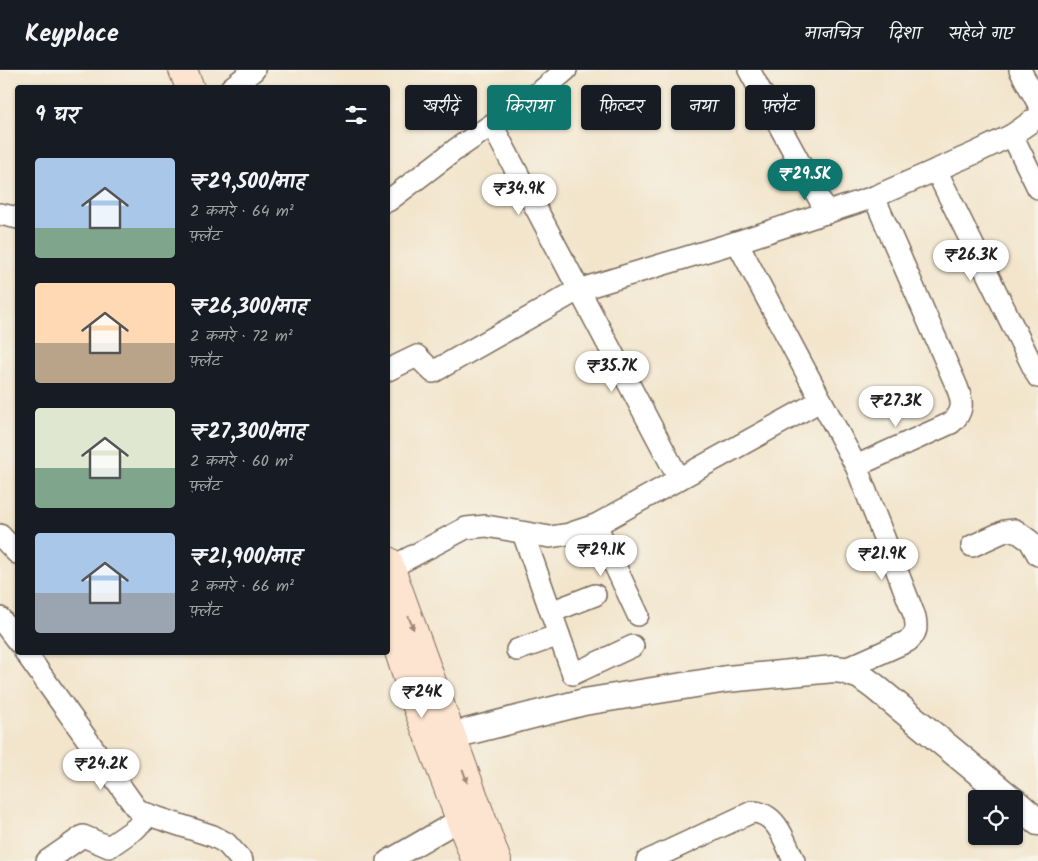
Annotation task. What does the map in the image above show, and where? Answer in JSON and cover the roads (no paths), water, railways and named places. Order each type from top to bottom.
[{"type":"main road","points":[[183,70],[189,85]]},
{"type":"main road","points":[[203,70],[208,85]]},
{"type":"main road","points":[[390,573],[440,739],[461,819],[476,861]]},
{"type":"main road","points":[[390,626],[396,649],[497,861]]},
{"type":"street","points":[[235,85],[254,70]]},
{"type":"street","points":[[548,85],[566,70]]},
{"type":"street","points":[[1020,70],[1038,103]]},
{"type":"street","points":[[755,72],[828,213]]},
{"type":"street","points":[[390,369],[417,356],[433,372],[578,290],[737,242],[874,197],[1012,135],[1038,117]]},
{"type":"street","points":[[390,200],[487,129]]},
{"type":"street","points":[[495,130],[678,480]]},
{"type":"street","points":[[1012,135],[1038,188]]},
{"type":"street","points":[[936,170],[1038,377]]},
{"type":"street","points":[[856,466],[951,423],[958,417],[962,408],[957,387],[874,197]]},
{"type":"street","points":[[0,214],[15,217]]},
{"type":"street","points":[[737,242],[856,466],[916,617],[917,627],[915,634],[908,641],[843,670]]},
{"type":"street","points":[[390,565],[466,528],[486,526],[522,533],[559,536],[596,525],[820,401]]},
{"type":"street","points":[[596,525],[638,615]]},
{"type":"street","points":[[972,546],[1005,531],[1015,530],[1030,541],[1038,555]]},
{"type":"street","points":[[522,533],[573,674],[634,646]]},
{"type":"street","points":[[0,535],[15,550]]},
{"type":"street","points":[[551,612],[594,595]]},
{"type":"street","points":[[0,618],[15,638]]},
{"type":"street","points":[[517,650],[559,635]]},
{"type":"street","points":[[27,655],[136,808],[150,815],[213,836],[226,843],[242,861]]},
{"type":"street","points":[[440,739],[584,702],[670,687],[813,670],[843,670],[860,676],[876,687],[1000,790]]},
{"type":"street","points":[[1023,809],[1038,822]]},
{"type":"street","points":[[647,861],[752,812],[760,812],[768,816],[777,825],[794,861]]},
{"type":"street","points":[[47,861],[83,836],[109,847],[135,829],[150,815]]},
{"type":"street","points":[[388,861],[461,819]]}]
